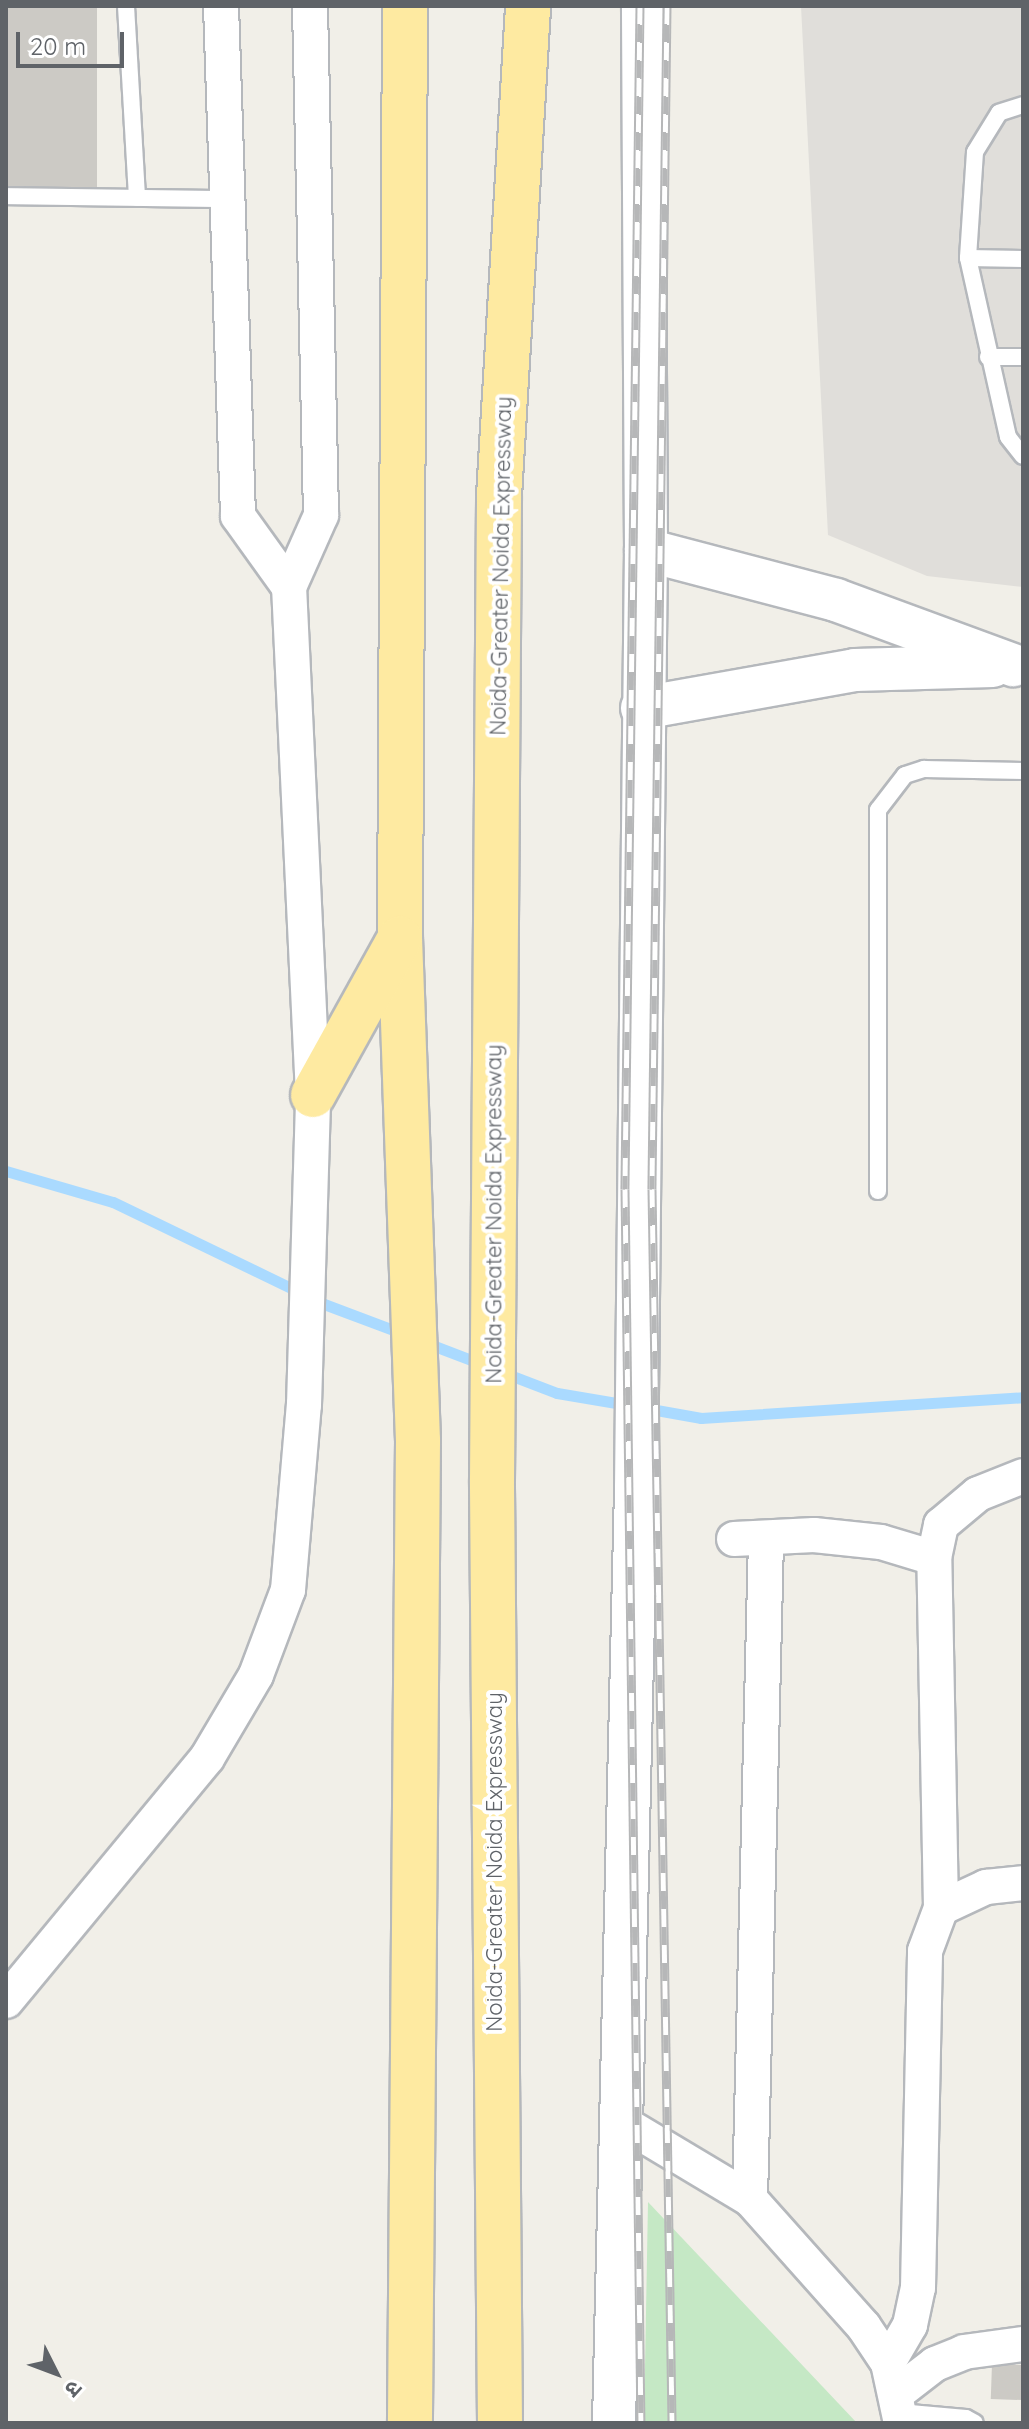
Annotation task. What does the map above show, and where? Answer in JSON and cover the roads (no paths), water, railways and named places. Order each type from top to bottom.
[{"type":"highway","points":[[405,6],[400,938],[418,1441],[410,2423]]},
{"type":"highway","name":"Noida-Greater Noida Expressway","points":[[500,2423],[492,1480],[499,496],[528,6]]},
{"type":"highway","points":[[313,1095],[400,938]]},
{"type":"street","points":[[221,6],[238,516],[289,587]]},
{"type":"street","points":[[6,2001],[207,1758],[256,1675],[288,1590],[304,1405],[313,1095],[289,587],[321,515],[310,6]]},
{"type":"street","points":[[614,2423],[618,2120],[636,1488],[634,1340],[646,550],[643,6]]},
{"type":"street","points":[[646,550],[836,600],[1018,665]]},
{"type":"street","points":[[642,708],[855,670],[1018,665]]},
{"type":"street","points":[[896,2398],[918,2288],[925,1951],[941,1908],[934,1558],[941,1525],[978,1494],[1023,1476]]},
{"type":"street","points":[[750,2199],[750,1538],[814,1535],[881,1542],[934,1558]]},
{"type":"street","points":[[941,1908],[986,1887],[1023,1883]]},
{"type":"street","points":[[618,2120],[750,2199],[864,2327],[896,2398]]},
{"type":"street","points":[[896,2398],[935,2364],[964,2352],[1023,2344]]},
{"type":"lane","points":[[126,6],[137,198]]},
{"type":"lane","points":[[1023,105],[999,113],[975,152],[968,258],[1008,437],[1023,456]]},
{"type":"lane","points":[[6,196],[227,199]]},
{"type":"lane","points":[[968,258],[1023,259]]},
{"type":"lane","points":[[988,357],[1023,357]]},
{"type":"lane","points":[[878,1191],[878,810],[905,775],[924,769],[1023,771]]},
{"type":"lane","points":[[896,2398],[975,2423]]},
{"type":"waterway","points":[[6,1171],[113,1202],[324,1304],[404,1334]]},
{"type":"waterway","points":[[424,1342],[482,1364]]},
{"type":"waterway","points":[[502,1372],[557,1393],[628,1405]]},
{"type":"waterway","points":[[645,1408],[701,1418],[1023,1397]]},
{"type":"railway","points":[[640,6],[625,1189],[641,2423]]},
{"type":"railway","points":[[667,6],[652,1189],[672,2423]]}]
